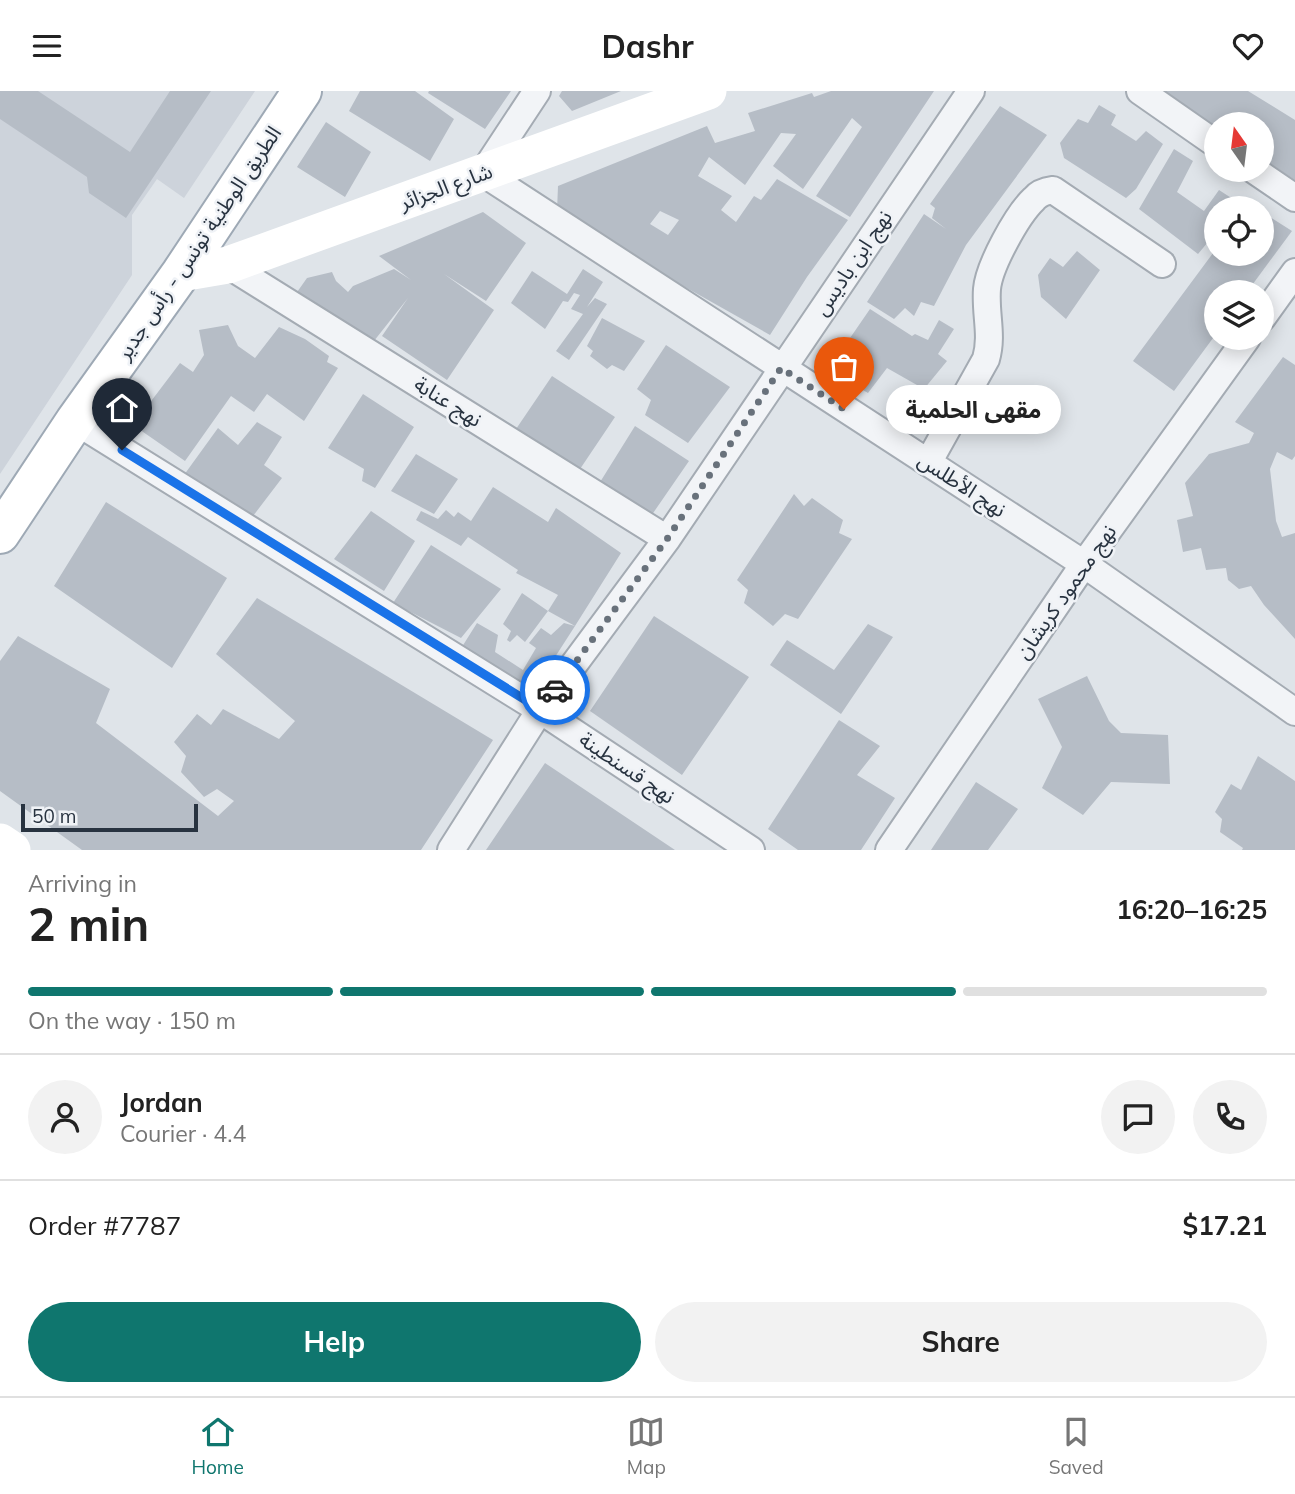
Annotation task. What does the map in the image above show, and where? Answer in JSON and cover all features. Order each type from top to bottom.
[{"type":"main road","name":"الطريق الوطنية تونس - رأس جدير","points":[[0,534],[75,421],[181,273],[302,91]]},
{"type":"street","points":[[483,173],[537,91]]},
{"type":"street","name":"شارع الجزائر","points":[[181,273],[228,265],[708,91]]},
{"type":"street","name":"نهج ابن باديس","points":[[451,850],[540,709],[667,539],[971,91]]},
{"type":"street","points":[[1140,91],[1204,136]]},
{"type":"street","name":"نهج الأطلس","points":[[483,173],[1084,564],[1295,712]]},
{"type":"street","points":[[1272,182],[1295,198]]},
{"type":"street","points":[[928,463],[986,359],[990,345],[987,288],[994,263],[1034,198],[1044,191],[1053,190],[1162,264]]},
{"type":"street","name":"نهج عنابة","points":[[228,265],[667,539]]},
{"type":"street","points":[[1274,301],[1295,272]]},
{"type":"street","name":"نهج محمود كريشان","points":[[889,850],[1084,564],[1238,350]]},
{"type":"street","name":"نهج قسنطينة","points":[[75,421],[540,709],[751,850]]},
{"type":"street","points":[[0,842],[12,850]]},
{"type":"shaded area","points":[[0,91],[255,91],[184,198],[157,179],[132,215],[132,275],[0,474]]},
{"type":"building","points":[[0,91],[38,91],[130,152],[170,91],[211,91],[126,218],[89,193],[87,177],[0,119]]},
{"type":"building","points":[[360,91],[415,91],[454,119],[430,161],[349,111]]},
{"type":"building","points":[[511,91],[485,129],[428,93]]},
{"type":"building","points":[[562,91],[621,91],[572,111],[559,96]]},
{"type":"building","points":[[831,91],[934,91],[850,217],[816,196],[862,127],[852,118],[803,189],[773,166],[796,134],[781,133],[745,185],[709,157],[698,176],[732,196],[721,210],[736,222],[754,196],[761,200],[777,179],[848,220],[770,335],[630,256],[557,211],[558,186],[707,126],[715,143],[755,131],[748,113],[812,93],[814,97]],"holes":[[[660,211],[679,220],[668,235],[650,224]]]},
{"type":"building","points":[[1161,91],[1248,91],[1295,120],[1295,180],[1274,166],[1274,112],[1204,112],[1204,120]]},
{"type":"building","points":[[1099,105],[1116,115],[1111,125],[1136,141],[1146,131],[1163,144],[1136,189],[1126,198],[1064,158],[1060,143],[1078,119],[1088,123]]},
{"type":"building","points":[[1000,106],[1047,135],[966,245],[934,306],[921,302],[914,316],[905,308],[894,319],[867,302],[924,214],[946,229],[932,218],[935,208],[930,204]]},
{"type":"building","points":[[326,122],[371,152],[345,197],[297,167]]},
{"type":"building","points":[[1174,149],[1193,161],[1177,192],[1204,211],[1204,247],[1198,254],[1139,209]]},
{"type":"building","points":[[1219,190],[1228,196],[1215,196]]},
{"type":"building","points":[[483,212],[526,243],[486,301],[444,274],[494,310],[447,380],[382,336],[408,298],[370,346],[295,295],[307,278],[332,272],[336,281],[348,292],[353,286],[394,269],[411,280],[379,256]]},
{"type":"building","points":[[1274,220],[1292,231],[1274,255]]},
{"type":"building","points":[[1077,251],[1100,270],[1066,319],[1041,297],[1038,275],[1050,258],[1063,267]]},
{"type":"building","points":[[1204,265],[1266,266],[1256,280],[1204,280],[1204,350],[1174,391],[1133,361]]},
{"type":"building","points":[[583,269],[603,282],[587,307],[595,298],[607,304],[569,360],[556,351],[583,314],[571,309],[580,295],[574,293],[568,302],[563,301],[545,329],[511,303],[532,271],[567,294]]},
{"type":"building","points":[[870,309],[912,336],[915,334],[928,340],[939,320],[954,329],[938,354],[947,361],[924,389],[887,368],[868,393],[828,370]]},
{"type":"building","points":[[602,318],[645,341],[624,371],[612,365],[607,369],[590,356],[593,351],[587,346]]},
{"type":"building","points":[[228,325],[238,346],[255,358],[279,327],[305,339],[329,356],[327,362],[338,368],[304,421],[267,394],[254,412],[231,396],[185,461],[133,425],[180,363],[193,372],[204,355],[199,330]]},
{"type":"building","points":[[666,345],[730,387],[688,443],[645,415],[651,400],[637,389]]},
{"type":"building","points":[[1283,357],[1295,365],[1295,456],[1292,460],[1277,452],[1270,469],[1276,521],[1282,537],[1295,533],[1295,639],[1264,605],[1251,586],[1239,589],[1228,580],[1226,568],[1206,570],[1201,548],[1183,552],[1177,520],[1193,516],[1185,483],[1209,454],[1249,443],[1254,433],[1235,422]]},
{"type":"building","points":[[552,376],[615,417],[576,475],[514,432]]},
{"type":"building","points":[[363,394],[414,427],[375,488],[362,481],[364,469],[328,448]]},
{"type":"building","points":[[257,422],[282,437],[264,465],[282,478],[250,520],[184,475],[218,428],[238,445]]},
{"type":"building","points":[[635,426],[689,461],[649,519],[597,487]]},
{"type":"building","points":[[416,454],[458,479],[434,514],[391,491]]},
{"type":"building","points":[[493,487],[548,522],[556,508],[621,553],[575,626],[548,611],[558,595],[516,573],[518,570],[468,537],[461,546],[416,520],[421,511],[438,519],[446,510],[454,517],[458,512],[471,521]]},
{"type":"building","points":[[794,494],[804,506],[812,498],[843,520],[839,533],[852,539],[798,619],[785,614],[773,626],[744,603],[748,590],[737,580]]},
{"type":"building","points":[[106,502],[227,578],[172,668],[54,586]]},
{"type":"building","points":[[371,511],[415,541],[384,591],[334,559]]},
{"type":"building","points":[[431,545],[501,589],[461,638],[393,603]]},
{"type":"building","points":[[522,593],[548,611],[525,642],[517,635],[510,642],[507,640],[511,631],[503,624]]},
{"type":"building","points":[[257,598],[493,740],[421,850],[82,850],[0,791],[0,661],[18,636],[110,689],[96,723],[218,816],[234,801],[217,789],[204,797],[181,772],[186,756],[174,742],[197,714],[211,725],[223,709],[279,739],[295,721],[216,654]]},
{"type":"building","points":[[654,616],[749,677],[682,775],[590,711]]},
{"type":"building","points":[[477,623],[498,635],[495,652],[523,670],[536,648],[529,643],[541,628],[551,635],[564,623],[575,626],[530,696],[460,650]]},
{"type":"building","points":[[868,624],[893,637],[841,714],[770,665],[787,640],[834,670]]},
{"type":"building","points":[[1087,676],[1109,721],[1121,733],[1168,735],[1170,784],[1111,782],[1083,815],[1042,788],[1062,747],[1038,699]]},
{"type":"building","points":[[839,720],[880,746],[857,775],[895,798],[861,850],[798,850],[768,829]]},
{"type":"building","points":[[1258,756],[1295,781],[1295,850],[1242,850],[1243,848],[1220,832],[1222,819],[1215,812],[1231,784],[1241,790]]},
{"type":"building","points":[[545,763],[675,850],[486,850]]},
{"type":"building","points":[[976,782],[1018,809],[988,850],[931,850]]},
{"type":"way so far","points":[[555,690],[667,539],[781,368],[844,409]]},
{"type":"place","name":"مقهى الحلمية","points":[[844,409]]},
{"type":"route","points":[[122,450],[540,709],[555,690]]}]
